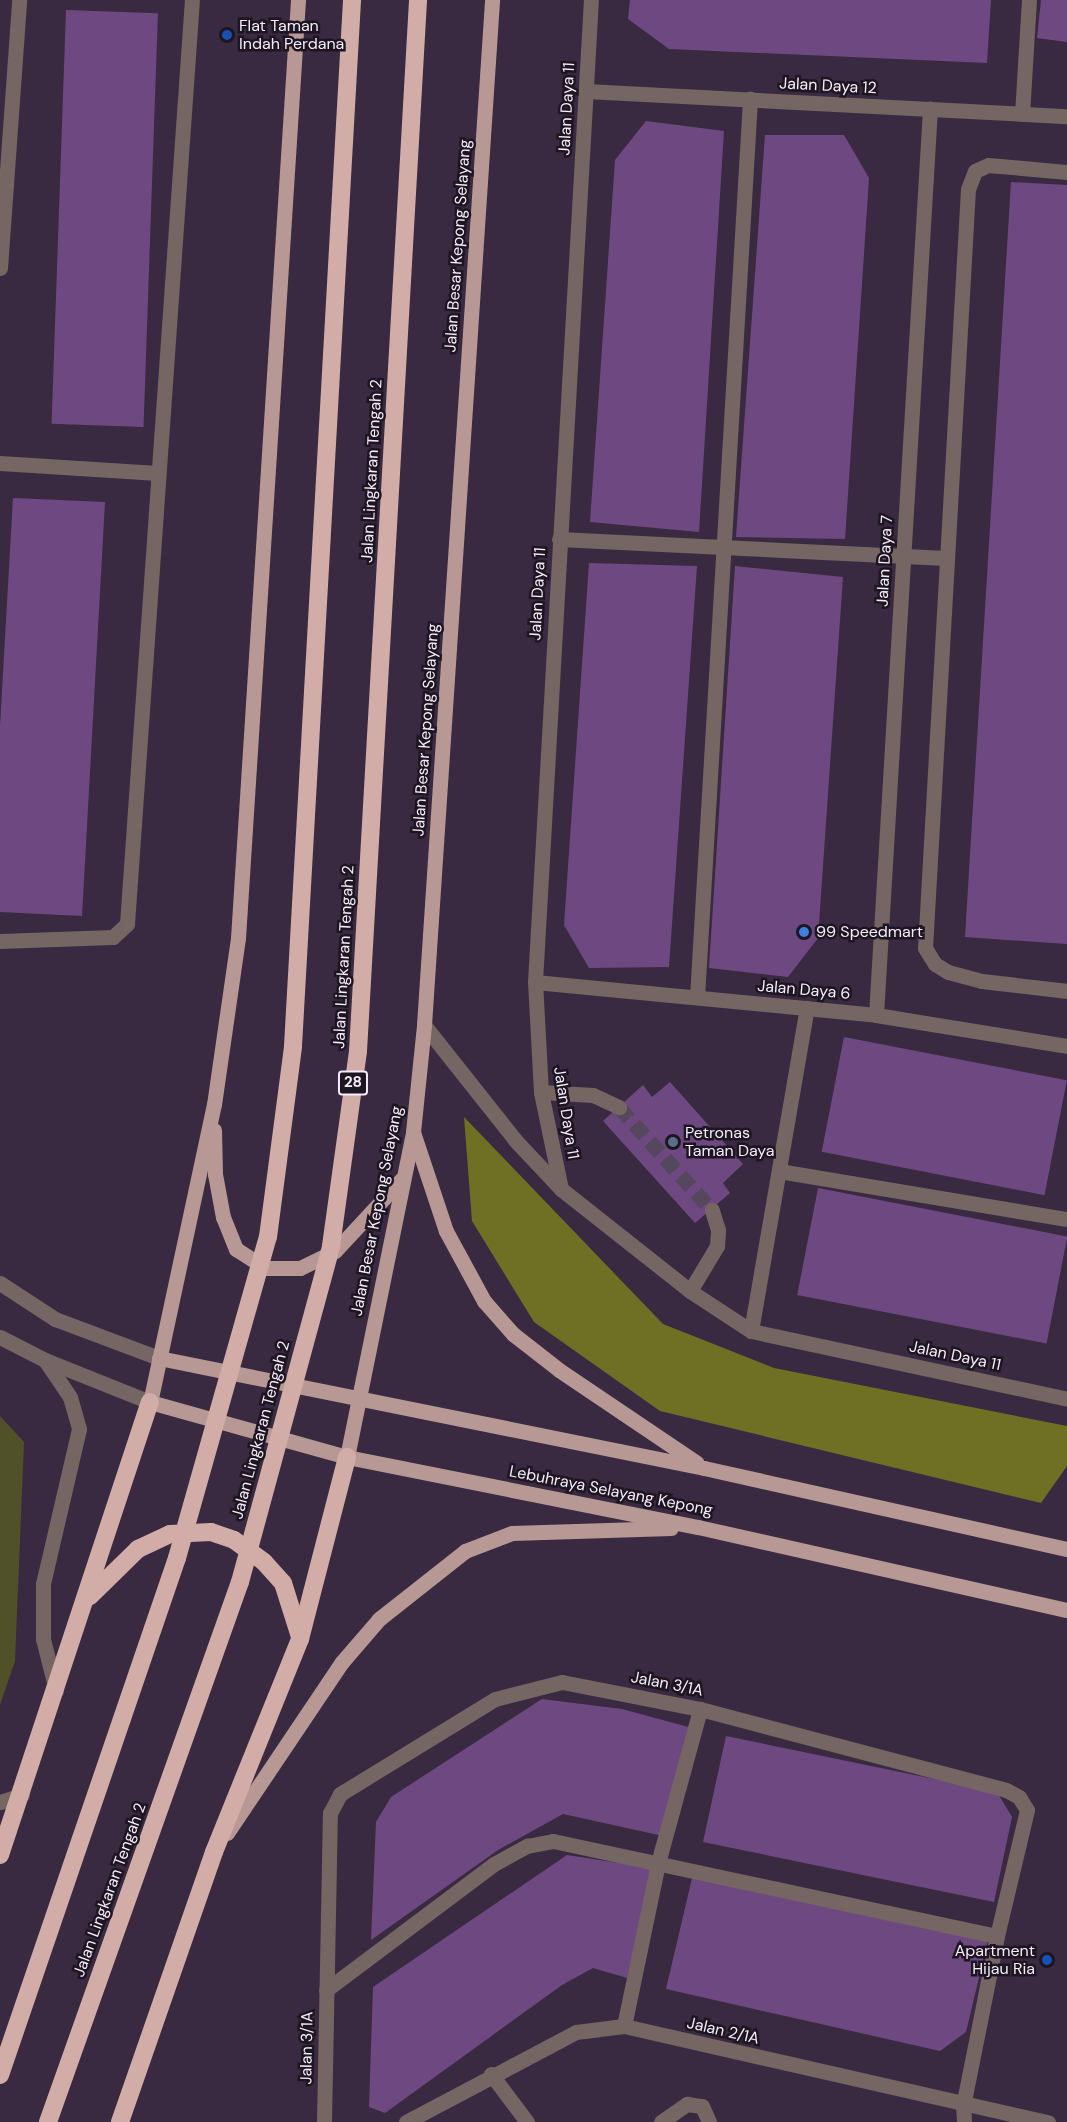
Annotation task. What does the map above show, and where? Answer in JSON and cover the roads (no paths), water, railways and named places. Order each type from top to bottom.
[{"type":"highway","points":[[0,2075],[177,1558],[268,1237],[293,1046],[352,0]]},
{"type":"highway","name":"Jalan Lingkaran Tengah 2","points":[[48,2122],[240,1582],[331,1246],[358,1051],[418,0]]},
{"type":"highway","points":[[0,1855],[22,1795],[150,1402]]},
{"type":"highway","points":[[120,2122],[214,1852],[300,1640],[347,1457]]},
{"type":"highway","points":[[85,1602],[138,1549],[170,1534],[211,1532],[234,1540],[264,1562],[283,1583],[300,1640]]},
{"type":"main road","points":[[150,1402],[214,1104],[238,938],[298,0]]},
{"type":"main road","name":"Jalan Besar Kepong Selayang","points":[[347,1457],[413,1132],[424,1025],[492,0]]},
{"type":"main road","points":[[214,1104],[215,1174],[223,1217],[236,1249],[265,1268],[300,1268],[335,1251],[402,1179]]},
{"type":"main road","points":[[413,1132],[446,1231],[484,1302],[513,1334],[559,1371],[704,1468]]},
{"type":"main road","points":[[159,1358],[704,1468],[1067,1549]]},
{"type":"main road","name":"Lebuhraya Selayang Kepong","points":[[150,1402],[347,1457],[698,1527],[1067,1610]]},
{"type":"main road","points":[[214,1852],[342,1662],[380,1619],[465,1551],[512,1533],[698,1527]]},
{"type":"street","points":[[0,268],[4,165],[19,0]]},
{"type":"street","points":[[0,941],[113,937],[127,924],[192,0]]},
{"type":"street","name":"Jalan Daya 11","points":[[561,1189],[541,1092],[535,982],[558,539],[591,0]]},
{"type":"street","points":[[1022,114],[1029,0]]},
{"type":"street","name":"Jalan Daya 12","points":[[586,91],[1067,116]]},
{"type":"street","points":[[697,997],[750,99]]},
{"type":"street","name":"Jalan Daya 7","points":[[876,1014],[930,109]]},
{"type":"street","points":[[1067,172],[988,165],[975,171],[968,189],[925,948],[935,964],[948,972],[982,981],[1067,991]]},
{"type":"street","points":[[0,463],[158,473]]},
{"type":"street","points":[[558,539],[946,558]]},
{"type":"street","name":"Jalan Daya 6","points":[[535,982],[876,1014],[1067,1046]]},
{"type":"street","points":[[751,1331],[807,1008]]},
{"type":"street","name":"Jalan Daya 11","points":[[424,1025],[514,1140],[561,1189],[690,1291],[751,1331],[1067,1398]]},
{"type":"street","points":[[541,1092],[593,1095],[619,1107]]},
{"type":"street","points":[[778,1171],[1067,1219]]},
{"type":"street","points":[[690,1291],[717,1246],[718,1230],[712,1210]]},
{"type":"street","points":[[0,1283],[55,1319],[159,1358]]},
{"type":"street","points":[[0,1337],[45,1360],[150,1402]]},
{"type":"street","points":[[45,1360],[70,1397],[79,1429],[43,1584],[43,1639],[56,1691]]},
{"type":"street","name":"Jalan 3/1A","points":[[324,2122],[328,1831],[330,1813],[340,1794],[495,1699],[562,1682],[700,1709],[1006,1790],[1019,1797],[1027,1810],[997,1936],[963,2106],[964,2122]]},
{"type":"street","points":[[624,2026],[658,1863],[700,1709]]},
{"type":"street","points":[[0,1802],[22,1795]]},
{"type":"street","points":[[326,1990],[494,1864],[527,1846],[553,1841],[997,1936]]},
{"type":"street","name":"Jalan 2/1A","points":[[406,2122],[491,2074],[576,2032],[624,2026],[963,2106],[1048,2122]]},
{"type":"street","points":[[491,2074],[527,2122]]},
{"type":"street","points":[[661,2122],[687,2104],[702,2106],[709,2122]]},
{"type":"tunnel","points":[[619,1107],[712,1210]]},
{"type":"place","name":"Flat Taman Indah Perdana","points":[[227,35]]},
{"type":"place","name":"99 Speedmart","points":[[804,932]]},
{"type":"place","name":"Petronas Taman Daya","points":[[673,1142]]},
{"type":"place","name":"Apartment Hijau Ria","points":[[1047,1960]]}]
